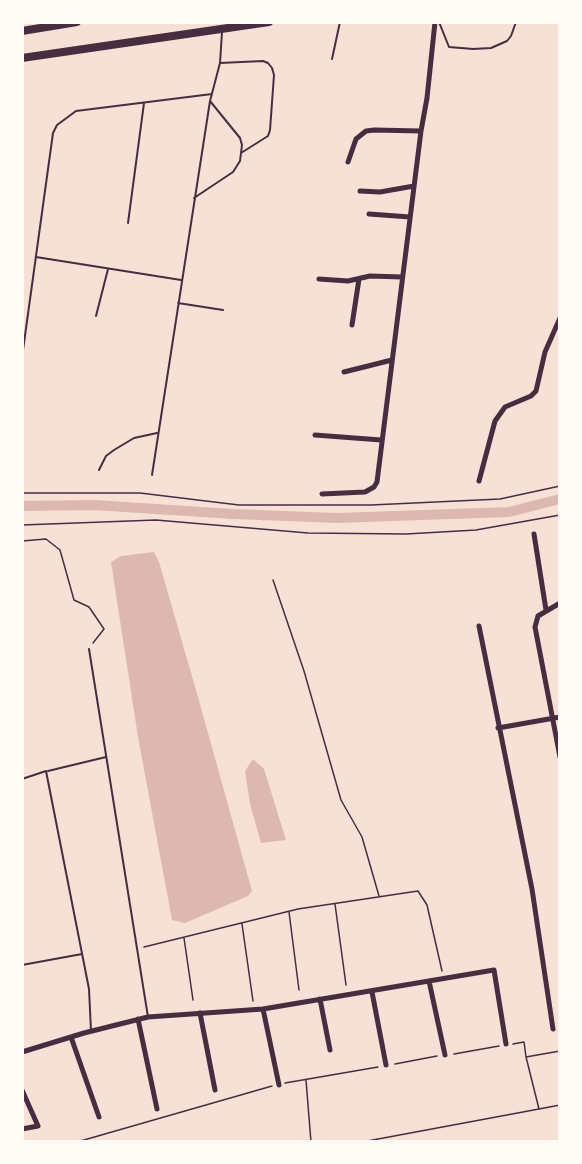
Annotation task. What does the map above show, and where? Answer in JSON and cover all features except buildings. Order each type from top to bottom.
[{"type":"main road","points":[[22,31],[77,22]]},
{"type":"main road","points":[[22,58],[269,22]]},
{"type":"street","points":[[322,494],[365,492],[374,487],[377,482],[437,22]]},
{"type":"street","points":[[348,162],[356,138],[366,131],[421,131]]},
{"type":"street","points":[[360,191],[380,192],[414,186]]},
{"type":"street","points":[[369,214],[410,217]]},
{"type":"street","points":[[319,279],[348,281],[370,276],[402,278]]},
{"type":"street","points":[[352,325],[359,279]]},
{"type":"street","points":[[479,481],[495,421],[505,407],[531,396],[536,391],[544,352],[560,318]]},
{"type":"street","points":[[344,372],[392,360]]},
{"type":"street","points":[[315,435],[381,440]]},
{"type":"street","points":[[534,534],[546,609]]},
{"type":"street","points":[[560,603],[546,609],[537,618],[535,633],[556,718],[560,757]]},
{"type":"street","points":[[479,626],[532,889],[553,1029]]},
{"type":"street","points":[[498,728],[556,718]]},
{"type":"street","points":[[22,1052],[148,1017],[263,1009],[494,970],[506,1044]]},
{"type":"street","points":[[429,981],[445,1055]]},
{"type":"street","points":[[372,992],[386,1065]]},
{"type":"street","points":[[320,999],[330,1050]]},
{"type":"street","points":[[263,1009],[279,1084]]},
{"type":"street","points":[[200,1013],[215,1090]]},
{"type":"street","points":[[138,1019],[157,1109]]},
{"type":"street","points":[[71,1037],[99,1116]]},
{"type":"street","points":[[22,1090],[38,1126],[22,1129]]},
{"type":"lane","points":[[332,59],[340,22]]},
{"type":"lane","points":[[437,22],[449,47],[473,49],[491,48],[507,40],[516,22]]},
{"type":"lane","points":[[152,475],[210,101],[220,63],[222,30]]},
{"type":"lane","points":[[220,63],[263,61],[272,68],[274,75],[268,136],[241,153]]},
{"type":"lane","points":[[23,350],[53,133],[57,124],[76,111],[212,94]]},
{"type":"lane","points":[[194,198],[233,172],[240,161],[240,138],[210,101]]},
{"type":"lane","points":[[128,223],[144,103]]},
{"type":"lane","points":[[35,257],[182,280]]},
{"type":"lane","points":[[96,315],[108,269]]},
{"type":"lane","points":[[178,303],[223,310]]},
{"type":"lane","points":[[99,470],[106,456],[119,446],[134,438],[157,433]]},
{"type":"lane","points":[[89,649],[148,1017]]},
{"type":"lane","points":[[22,779],[106,757]]},
{"type":"lane","points":[[46,771],[82,954],[88,989],[91,1031]]},
{"type":"lane","points":[[22,965],[82,954]]},
{"type":"path","points":[[22,494],[140,494],[239,505],[371,505],[488,501],[560,486]]},
{"type":"path","points":[[22,525],[156,520],[308,533],[406,534],[476,530],[560,515]]},
{"type":"path","points":[[22,541],[46,539],[60,550],[74,600],[89,608],[104,629],[89,649]]},
{"type":"path","points":[[273,580],[304,671],[341,800],[362,837],[379,897]]},
{"type":"path","points":[[137,949],[289,911],[418,891],[427,905],[443,979]]},
{"type":"path","points":[[334,903],[346,985]]},
{"type":"path","points":[[289,911],[299,990]]},
{"type":"path","points":[[241,923],[253,1001]]},
{"type":"path","points":[[184,938],[193,1000]]},
{"type":"path","points":[[76,1142],[279,1084],[524,1042],[539,1109]]},
{"type":"path","points":[[526,1057],[560,1051]]},
{"type":"path","points":[[306,1079],[311,1142]]},
{"type":"path","points":[[362,1142],[560,1105]]},
{"type":"shaded area","points":[[154,552],[159,562],[252,891],[248,896],[185,923],[172,920],[138,737],[111,562],[121,556]]},
{"type":"shaded area","points":[[253,759],[264,769],[286,840],[261,843],[250,804],[245,771]]},
{"type":"waterway","points":[[22,506],[94,505],[337,518],[509,512],[560,499]]}]
